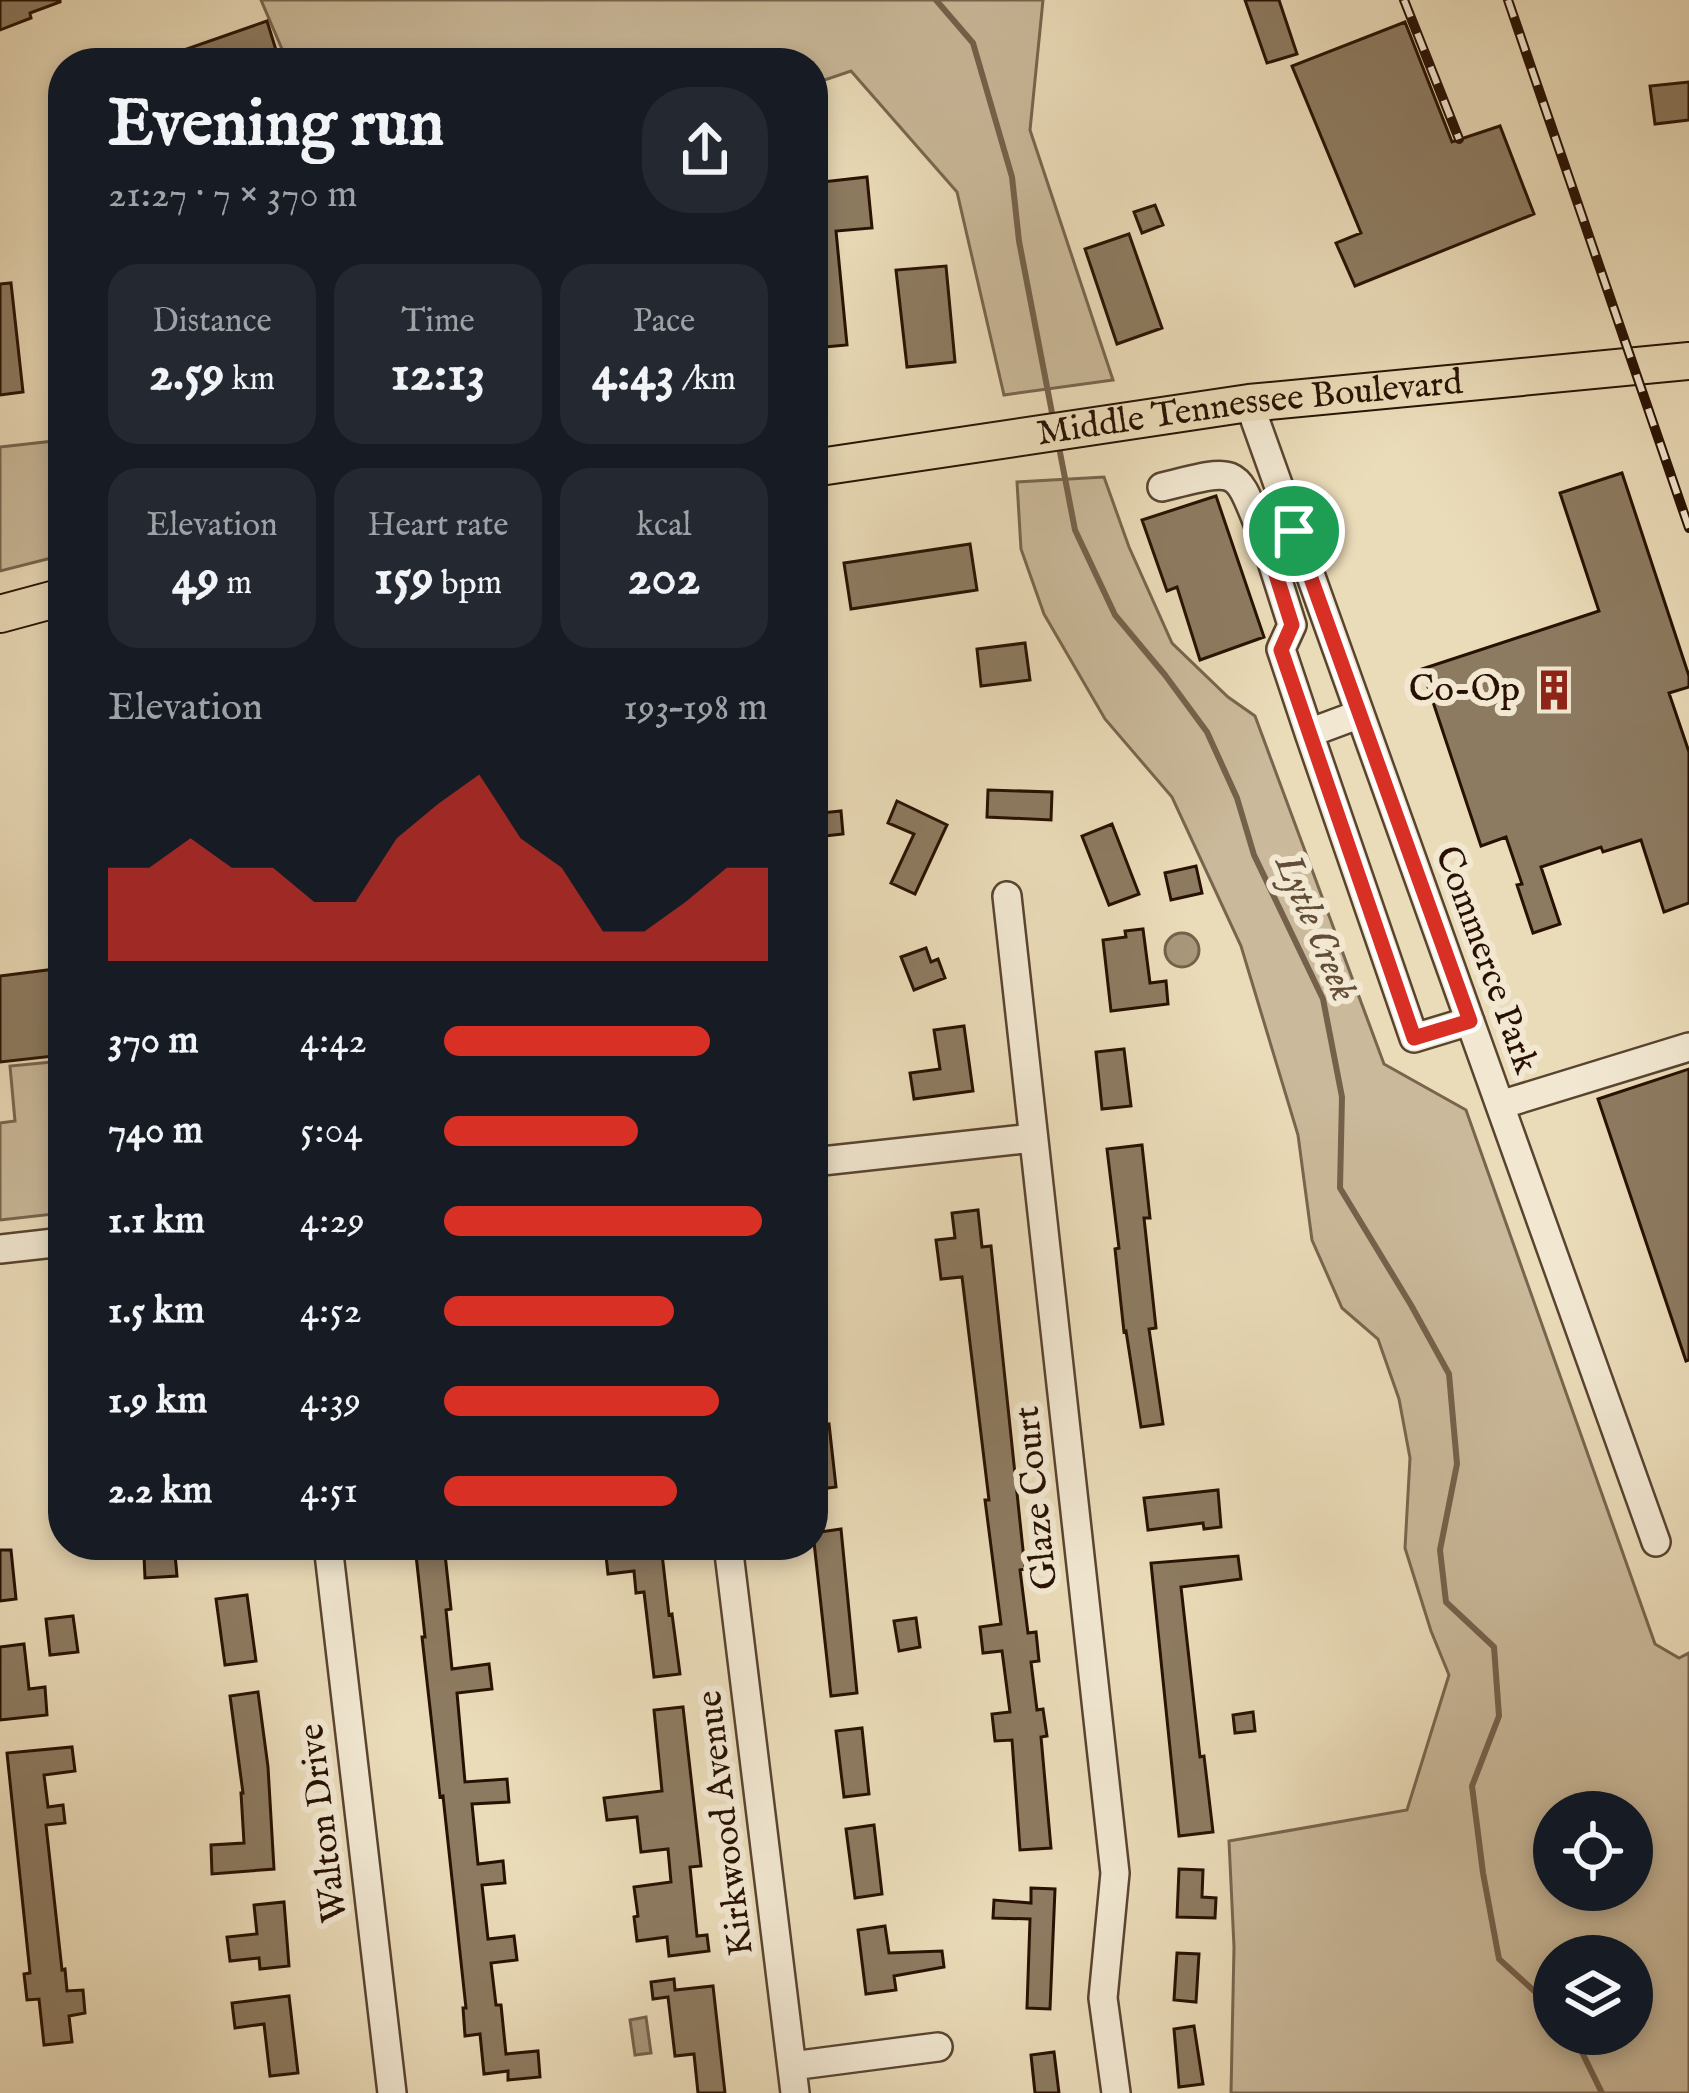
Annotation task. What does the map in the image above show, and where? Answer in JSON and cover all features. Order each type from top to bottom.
[{"type":"main road","name":"Middle Tennessee Boulevard","points":[[828,466],[1249,403],[1689,361]]},
{"type":"main road","points":[[0,614],[48,601]]},
{"type":"street","name":"Commerce Park","points":[[1249,403],[1656,1542]]},
{"type":"street","points":[[1162,487],[1216,473],[1240,482],[1292,625],[1281,650],[1414,1038],[1470,1021]]},
{"type":"street","points":[[1266,543],[1294,531]]},
{"type":"street","points":[[1309,733],[1360,713]]},
{"type":"street","name":"Glaze Court","points":[[1007,896],[1115,1873],[1103,1998],[1116,2093]]},
{"type":"street","points":[[1500,1105],[1689,1047]]},
{"type":"street","points":[[828,1160],[1033,1138]]},
{"type":"street","points":[[0,1249],[48,1244]]},
{"type":"street","name":"Walton Drive","points":[[330,1560],[392,2093]]},
{"type":"street","name":"Kirkwood Avenue","points":[[730,1560],[793,2079]]},
{"type":"street","points":[[793,2079],[938,2047]]},
{"type":"shaded area","points":[[261,0],[1043,0],[1030,130],[1113,380],[1004,395],[957,192],[851,71],[828,79],[828,48],[282,48]]},
{"type":"shaded area","points":[[48,442],[48,559],[0,571],[0,447]]},
{"type":"shaded area","points":[[1104,477],[1172,643],[1255,716],[1384,1064],[1466,1110],[1655,1644],[1679,1658],[1689,1653],[1689,2093],[1231,2093],[1234,1947],[1229,1841],[1407,1810],[1449,1675],[1405,1548],[1410,1458],[1399,1399],[1378,1339],[1342,1308],[1312,1240],[1298,1135],[1241,946],[1172,797],[1105,719],[1044,614],[1021,549],[1017,482]]},
{"type":"shaded area","points":[[1182,933],[1194,938],[1199,950],[1194,962],[1182,967],[1170,962],[1165,950],[1170,938]]},
{"type":"shaded area","points":[[48,1062],[48,1215],[0,1220],[0,1123],[15,1121],[10,1066]]},
{"type":"shaded area","points":[[646,2017],[651,2053],[635,2055],[630,2020]]},
{"type":"building","points":[[0,0],[60,0],[60,2],[0,30]]},
{"type":"building","points":[[1245,0],[1279,0],[1297,54],[1267,63]]},
{"type":"building","points":[[267,21],[275,48],[189,48]]},
{"type":"building","points":[[1405,22],[1452,142],[1500,126],[1534,214],[1355,286],[1336,243],[1361,233],[1292,66]]},
{"type":"building","points":[[1689,82],[1689,120],[1655,124],[1650,86]]},
{"type":"building","points":[[867,177],[872,228],[836,231],[847,345],[828,347],[828,181]]},
{"type":"building","points":[[1155,205],[1163,225],[1142,233],[1134,212]]},
{"type":"building","points":[[1129,234],[1162,328],[1117,344],[1085,249]]},
{"type":"building","points":[[946,266],[955,362],[907,367],[896,270]]},
{"type":"building","points":[[11,283],[23,392],[0,395],[0,284]]},
{"type":"building","name":"Co-Op","points":[[1622,473],[1689,676],[1689,687],[1669,693],[1689,752],[1689,903],[1664,912],[1641,840],[1603,852],[1601,847],[1541,867],[1560,924],[1533,933],[1506,837],[1481,846],[1422,669],[1599,611],[1560,493]]},
{"type":"building","points":[[1216,496],[1264,637],[1200,660],[1177,587],[1167,591],[1142,520]]},
{"type":"building","points":[[970,544],[977,590],[851,609],[844,563]]},
{"type":"building","points":[[1025,643],[1030,680],[981,686],[977,649]]},
{"type":"building","points":[[988,790],[1052,792],[1051,820],[987,817]]},
{"type":"building","points":[[897,801],[947,825],[915,894],[891,883],[914,834],[888,823]]},
{"type":"building","points":[[841,811],[843,834],[828,836],[828,812]]},
{"type":"building","points":[[1112,824],[1139,894],[1109,905],[1082,836]]},
{"type":"building","points":[[1196,866],[1202,893],[1171,900],[1165,873]]},
{"type":"building","points":[[1143,929],[1150,983],[1166,981],[1168,1004],[1111,1011],[1103,940]]},
{"type":"building","points":[[926,948],[931,962],[938,959],[945,978],[914,990],[901,957]]},
{"type":"building","points":[[48,970],[48,1057],[0,1062],[0,976]]},
{"type":"building","points":[[964,1026],[973,1091],[914,1099],[910,1073],[940,1069],[934,1030]]},
{"type":"building","points":[[1124,1049],[1131,1106],[1102,1109],[1096,1052]]},
{"type":"building","points":[[1689,1069],[1689,1360],[1686,1361],[1598,1099]]},
{"type":"building","points":[[1142,1145],[1156,1328],[1149,1329],[1163,1424],[1141,1427],[1124,1332],[1107,1149]]},
{"type":"building","points":[[978,1210],[982,1247],[991,1246],[1028,1633],[1036,1632],[1039,1661],[1031,1662],[1037,1710],[1043,1709],[1047,1736],[1041,1737],[1051,1848],[1020,1850],[1012,1740],[995,1741],[992,1714],[1010,1712],[1002,1651],[983,1653],[980,1627],[1001,1624],[985,1500],[989,1500],[962,1277],[941,1279],[936,1240],[955,1238],[952,1213]]},
{"type":"building","points":[[828,1424],[836,1487],[828,1488]]},
{"type":"building","points":[[1218,1490],[1221,1527],[1204,1529],[1203,1523],[1148,1530],[1144,1498]]},
{"type":"building","points":[[841,1529],[857,1693],[831,1696],[816,1560],[828,1560],[828,1531]]},
{"type":"building","points":[[0,1550],[11,1550],[16,1599],[0,1601]]},
{"type":"building","points":[[1238,1556],[1241,1579],[1181,1587],[1213,1832],[1179,1836],[1151,1563]]},
{"type":"building","points":[[144,1560],[176,1560],[177,1576],[145,1578]]},
{"type":"building","points":[[417,1560],[446,1560],[452,1669],[489,1664],[492,1689],[457,1693],[465,1782],[507,1779],[509,1802],[472,1804],[478,1864],[503,1861],[505,1883],[482,1885],[488,1939],[514,1936],[517,1960],[491,1963],[496,2005],[501,2005],[506,2054],[538,2051],[540,2077],[508,2080],[508,2071],[484,2074],[480,2034],[465,2036],[466,2008]]},
{"type":"building","points":[[606,1560],[663,1560],[680,1674],[654,1677],[644,1592],[636,1593],[634,1571],[608,1574]]},
{"type":"building","points":[[247,1595],[256,1661],[225,1665],[216,1599]]},
{"type":"building","points":[[73,1616],[78,1652],[50,1655],[46,1619]]},
{"type":"building","points":[[916,1618],[920,1647],[899,1651],[894,1621]]},
{"type":"building","points":[[24,1644],[29,1689],[45,1687],[47,1715],[0,1720],[0,1647]]},
{"type":"building","points":[[258,1692],[274,1869],[212,1874],[211,1845],[244,1843],[243,1793],[230,1696]]},
{"type":"building","points":[[683,1707],[701,1866],[690,1867],[697,1936],[707,1935],[709,1951],[669,1956],[667,1937],[637,1941],[634,1917],[638,1916],[634,1887],[671,1882],[668,1849],[641,1852],[637,1817],[607,1820],[604,1798],[662,1791],[654,1710]]},
{"type":"building","points":[[1253,1712],[1255,1731],[1235,1733],[1233,1715]]},
{"type":"building","points":[[862,1728],[869,1794],[844,1797],[836,1731]]},
{"type":"building","points":[[72,1747],[75,1771],[44,1775],[48,1807],[63,1805],[65,1823],[46,1825],[62,1970],[67,1991],[83,1990],[85,2013],[69,2016],[72,2042],[44,2045],[39,1999],[27,2000],[24,1974],[30,1973],[7,1753]]},
{"type":"building","points":[[874,1825],[882,1894],[855,1898],[846,1829]]},
{"type":"building","points":[[1179,1869],[1203,1870],[1202,1897],[1216,1898],[1215,1918],[1177,1917]]},
{"type":"building","points":[[1031,1888],[1055,1889],[1050,2009],[1027,2008],[1030,1919],[993,1918],[994,1900],[1031,1903]]},
{"type":"building","points":[[284,1902],[289,1966],[260,1969],[259,1958],[230,1961],[227,1937],[257,1934],[254,1905]]},
{"type":"building","points":[[885,1926],[889,1953],[942,1951],[944,1967],[894,1976],[896,1990],[866,1994],[858,1930]]},
{"type":"building","points":[[1177,1953],[1199,1954],[1196,2002],[1174,2000]]},
{"type":"building","points":[[674,1979],[675,1990],[713,1986],[725,2093],[698,2093],[694,2054],[675,2056],[668,1997],[653,1999],[651,1982]]},
{"type":"building","points":[[289,1996],[298,2073],[270,2076],[264,2024],[235,2028],[232,2003]]},
{"type":"building","points":[[1194,2026],[1203,2084],[1179,2087],[1174,2029]]},
{"type":"building","points":[[1054,2052],[1059,2093],[1035,2093],[1031,2055]]},
{"type":"waterway","name":"Lytle Creek","points":[[936,0],[973,43],[1012,177],[1019,241],[1053,418]]},
{"type":"waterway","name":"Lytle Creek","points":[[1058,442],[1075,530],[1115,615],[1207,732],[1237,798],[1254,855],[1323,999],[1342,1097],[1340,1188],[1449,1374],[1457,1464],[1440,1550],[1446,1602],[1494,1647],[1499,1716],[1472,1786],[1499,1959],[1533,1990]]},
{"type":"waterway","name":"Lytle Creek","points":[[1583,2055],[1602,2093]]},
{"type":"railway","points":[[1404,0],[1459,139]]},
{"type":"railway","points":[[1508,0],[1689,528]]},
{"type":"place","name":"Co-Op","points":[[1554,690]]},
{"type":"route","points":[[1294,531],[1470,1021],[1414,1038],[1281,650],[1292,625],[1266,543],[1294,531]]}]
